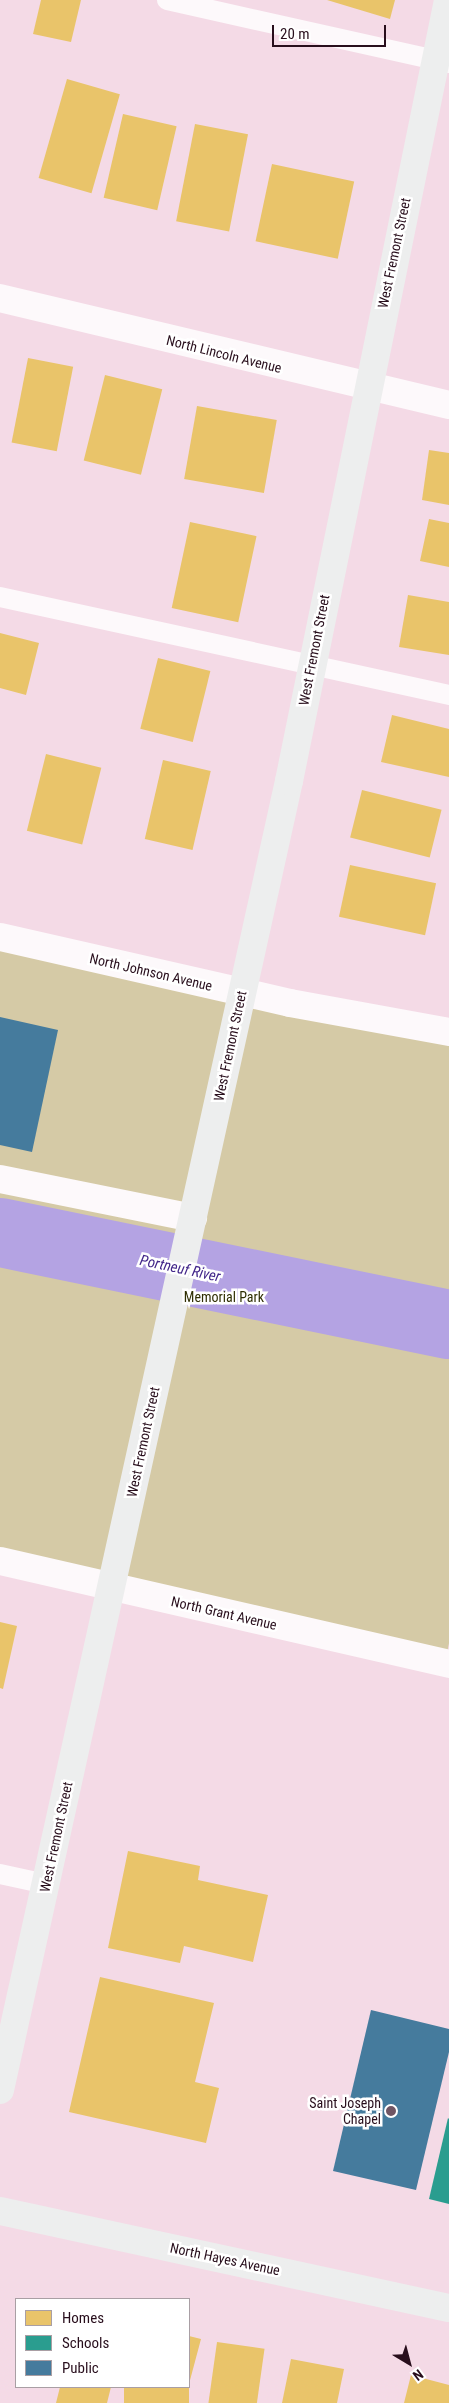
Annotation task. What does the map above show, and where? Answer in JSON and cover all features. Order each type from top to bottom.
[{"type":"street","name":"West Fremont Street","points":[[0,2090],[193,1218],[312,664],[366,387],[441,62],[448,0]]},
{"type":"street","name":"North Lincoln Avenue","points":[[0,298],[366,387],[449,405]]},
{"type":"street","name":"North Johnson Avenue","points":[[0,937],[241,992],[449,1032]]},
{"type":"street","points":[[0,1179],[193,1218]]},
{"type":"street","name":"North Grant Avenue","points":[[0,1561],[449,1664]]},
{"type":"street","name":"North Hayes Avenue","points":[[0,2211],[449,2308]]},
{"type":"lane","points":[[167,0],[441,62]]},
{"type":"lane","points":[[0,597],[449,695]]},
{"type":"lane","points":[[0,1874],[46,1884]]},
{"type":"green space","name":"Memorial Park","points":[[0,937],[449,1032],[449,1643],[445,1663],[0,1561]]},
{"type":"building: Homes","points":[[41,0],[81,0],[71,42],[33,34]]},
{"type":"building: Homes","points":[[327,0],[395,0],[390,19]]},
{"type":"building: Homes","points":[[67,79],[120,94],[91,193],[39,178]]},
{"type":"building: Homes","points":[[123,114],[177,126],[157,210],[104,198]]},
{"type":"building: Homes","points":[[195,124],[248,134],[229,231],[176,221]]},
{"type":"building: Homes","points":[[272,164],[354,181],[338,259],[256,241]]},
{"type":"building: Homes","points":[[28,358],[73,367],[57,451],[12,442]]},
{"type":"building: Homes","points":[[105,375],[162,389],[141,475],[84,460]]},
{"type":"building: Homes","points":[[197,406],[277,420],[264,493],[184,479]]},
{"type":"building: Homes","points":[[429,450],[449,453],[449,505],[422,500]]},
{"type":"building: Homes","points":[[429,519],[449,523],[449,567],[420,561]]},
{"type":"building: Homes","points":[[190,522],[257,536],[238,622],[172,608]]},
{"type":"building: Homes","points":[[408,595],[449,602],[449,655],[399,647]]},
{"type":"building: Homes","points":[[0,633],[39,643],[26,695],[0,688]]},
{"type":"building: Homes","points":[[158,658],[210,671],[193,742],[140,729]]},
{"type":"building: Homes","points":[[392,715],[449,729],[449,777],[381,762]]},
{"type":"building: Homes","points":[[46,754],[101,768],[82,844],[27,831]]},
{"type":"building: Homes","points":[[163,760],[211,771],[193,850],[145,839]]},
{"type":"building: Homes","points":[[362,790],[442,810],[430,857],[350,838]]},
{"type":"building: Homes","points":[[350,865],[436,883],[425,935],[339,917]]},
{"type":"building: Homes","points":[[0,1622],[17,1626],[3,1689],[0,1688]]},
{"type":"building: Homes","points":[[128,1851],[200,1866],[198,1880],[268,1895],[253,1962],[184,1946],[180,1963],[108,1948]]},
{"type":"building: Homes","points":[[100,1977],[214,2003],[195,2082],[219,2088],[206,2143],[69,2112]]},
{"type":"building: Homes","points":[[190,2336],[201,2339],[190,2380]]},
{"type":"building: Homes","points":[[217,2342],[265,2349],[257,2403],[208,2403]]},
{"type":"building: Homes","points":[[291,2359],[344,2369],[337,2403],[282,2403]]},
{"type":"building: Homes","points":[[411,2375],[449,2385],[449,2403],[404,2403]]},
{"type":"building: Homes","points":[[60,2388],[111,2388],[107,2403],[56,2403]]},
{"type":"building: Homes","points":[[124,2388],[189,2388],[189,2403],[124,2403]]},
{"type":"building: Schools","points":[[449,2119],[449,2204],[429,2199]]},
{"type":"building: Public","points":[[0,1017],[58,1030],[32,1152],[0,1145]]},
{"type":"building: Public","name":"Saint Joseph Chapel","points":[[371,2010],[449,2029],[449,2052],[416,2190],[333,2171]]},
{"type":"waterway","name":"Portneuf River","points":[[0,1232],[449,1324]]},
{"type":"place","name":"Saint Joseph Chapel","points":[[391,2111]]}]
